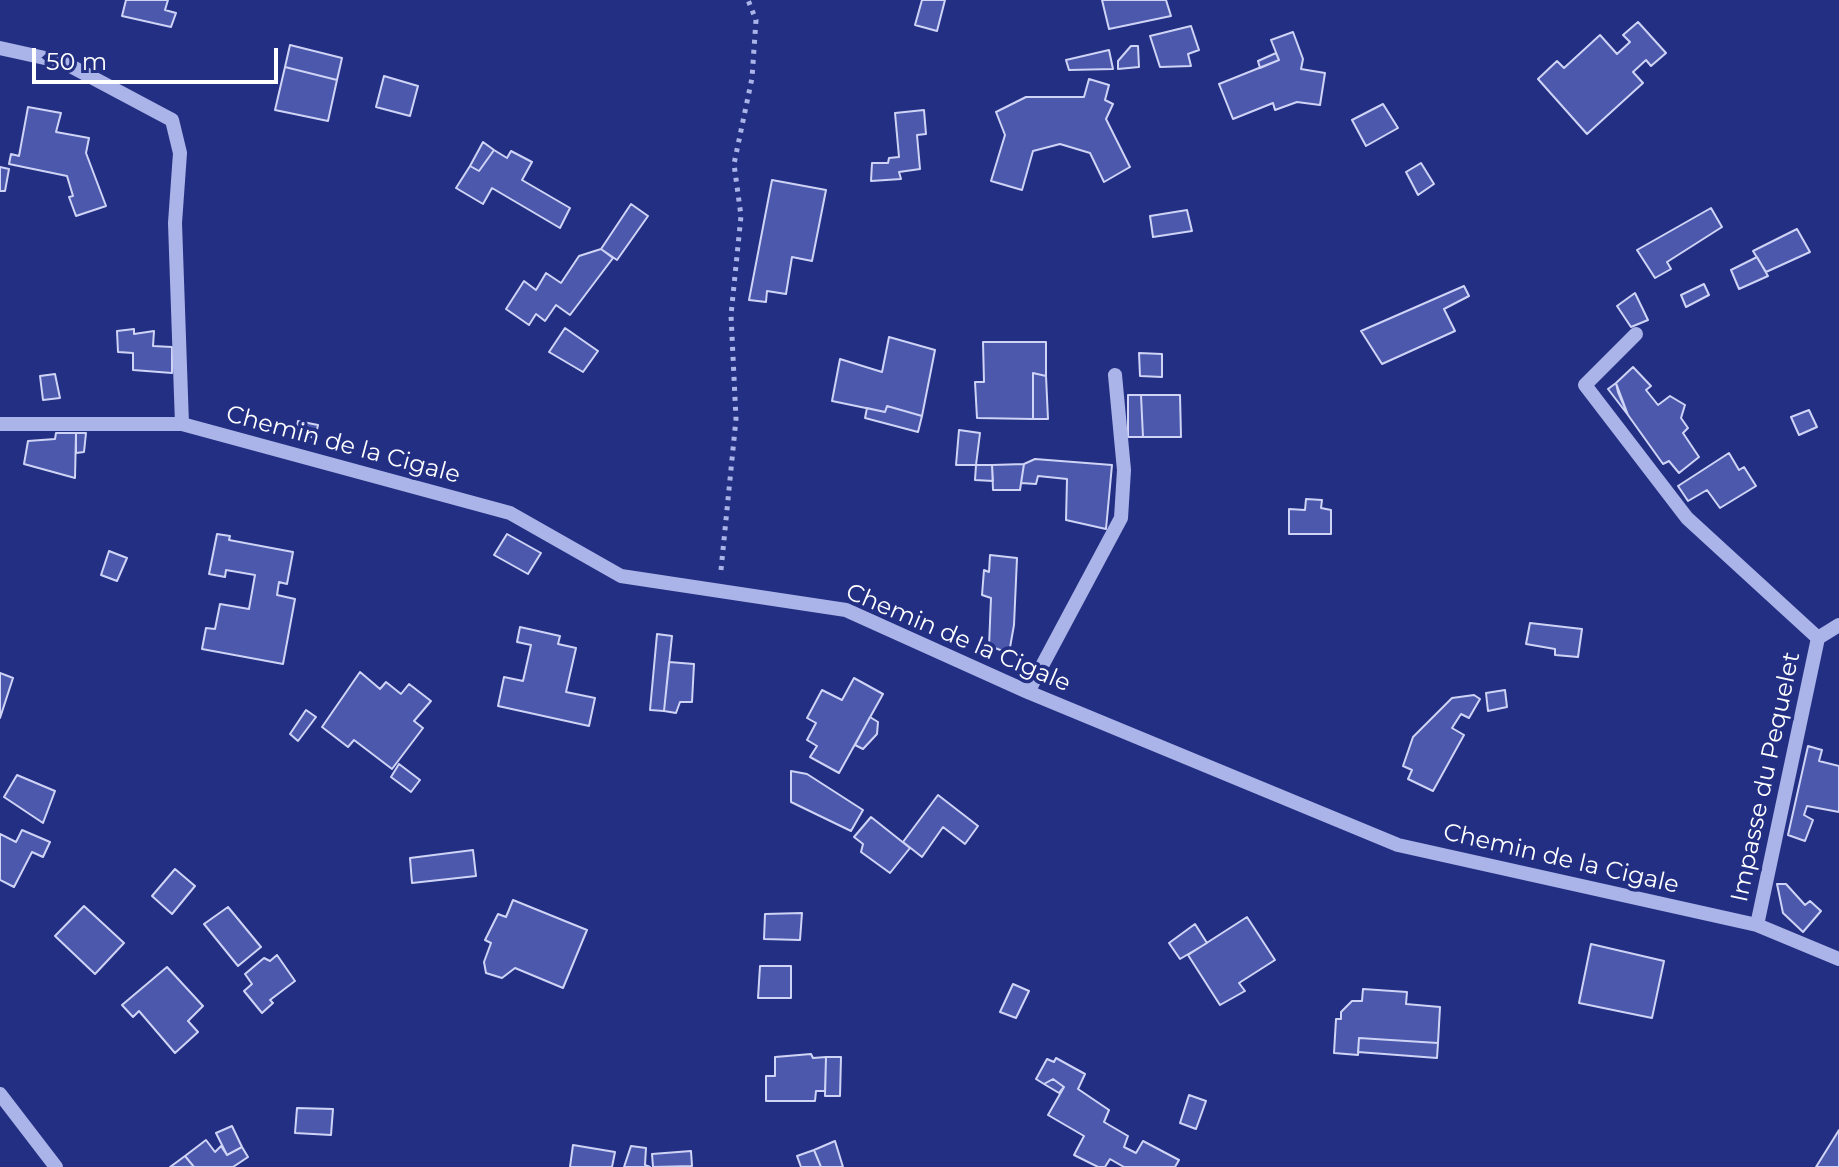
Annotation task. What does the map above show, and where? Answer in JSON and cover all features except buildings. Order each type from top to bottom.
[{"type":"street","points":[[0,48],[63,62],[172,120],[180,153],[175,223],[182,424]]},
{"type":"street","name":"Impasse du Pequelet","points":[[1636,334],[1585,385],[1687,518],[1818,638]]},
{"type":"street","points":[[1028,692],[1121,518],[1124,470],[1115,375]]},
{"type":"street","name":"Chemin de la Cigale","points":[[0,424],[182,424],[510,513],[621,576],[846,610],[1028,692],[1398,845],[1757,925],[1839,959]]},
{"type":"street","name":"Impasse du Pequelet","points":[[1757,925],[1818,638],[1839,625]]},
{"type":"street","points":[[0,1094],[56,1167]]},
{"type":"path","points":[[719,591],[736,419],[731,315],[741,216],[734,164],[752,78],[756,20],[748,0]]}]
